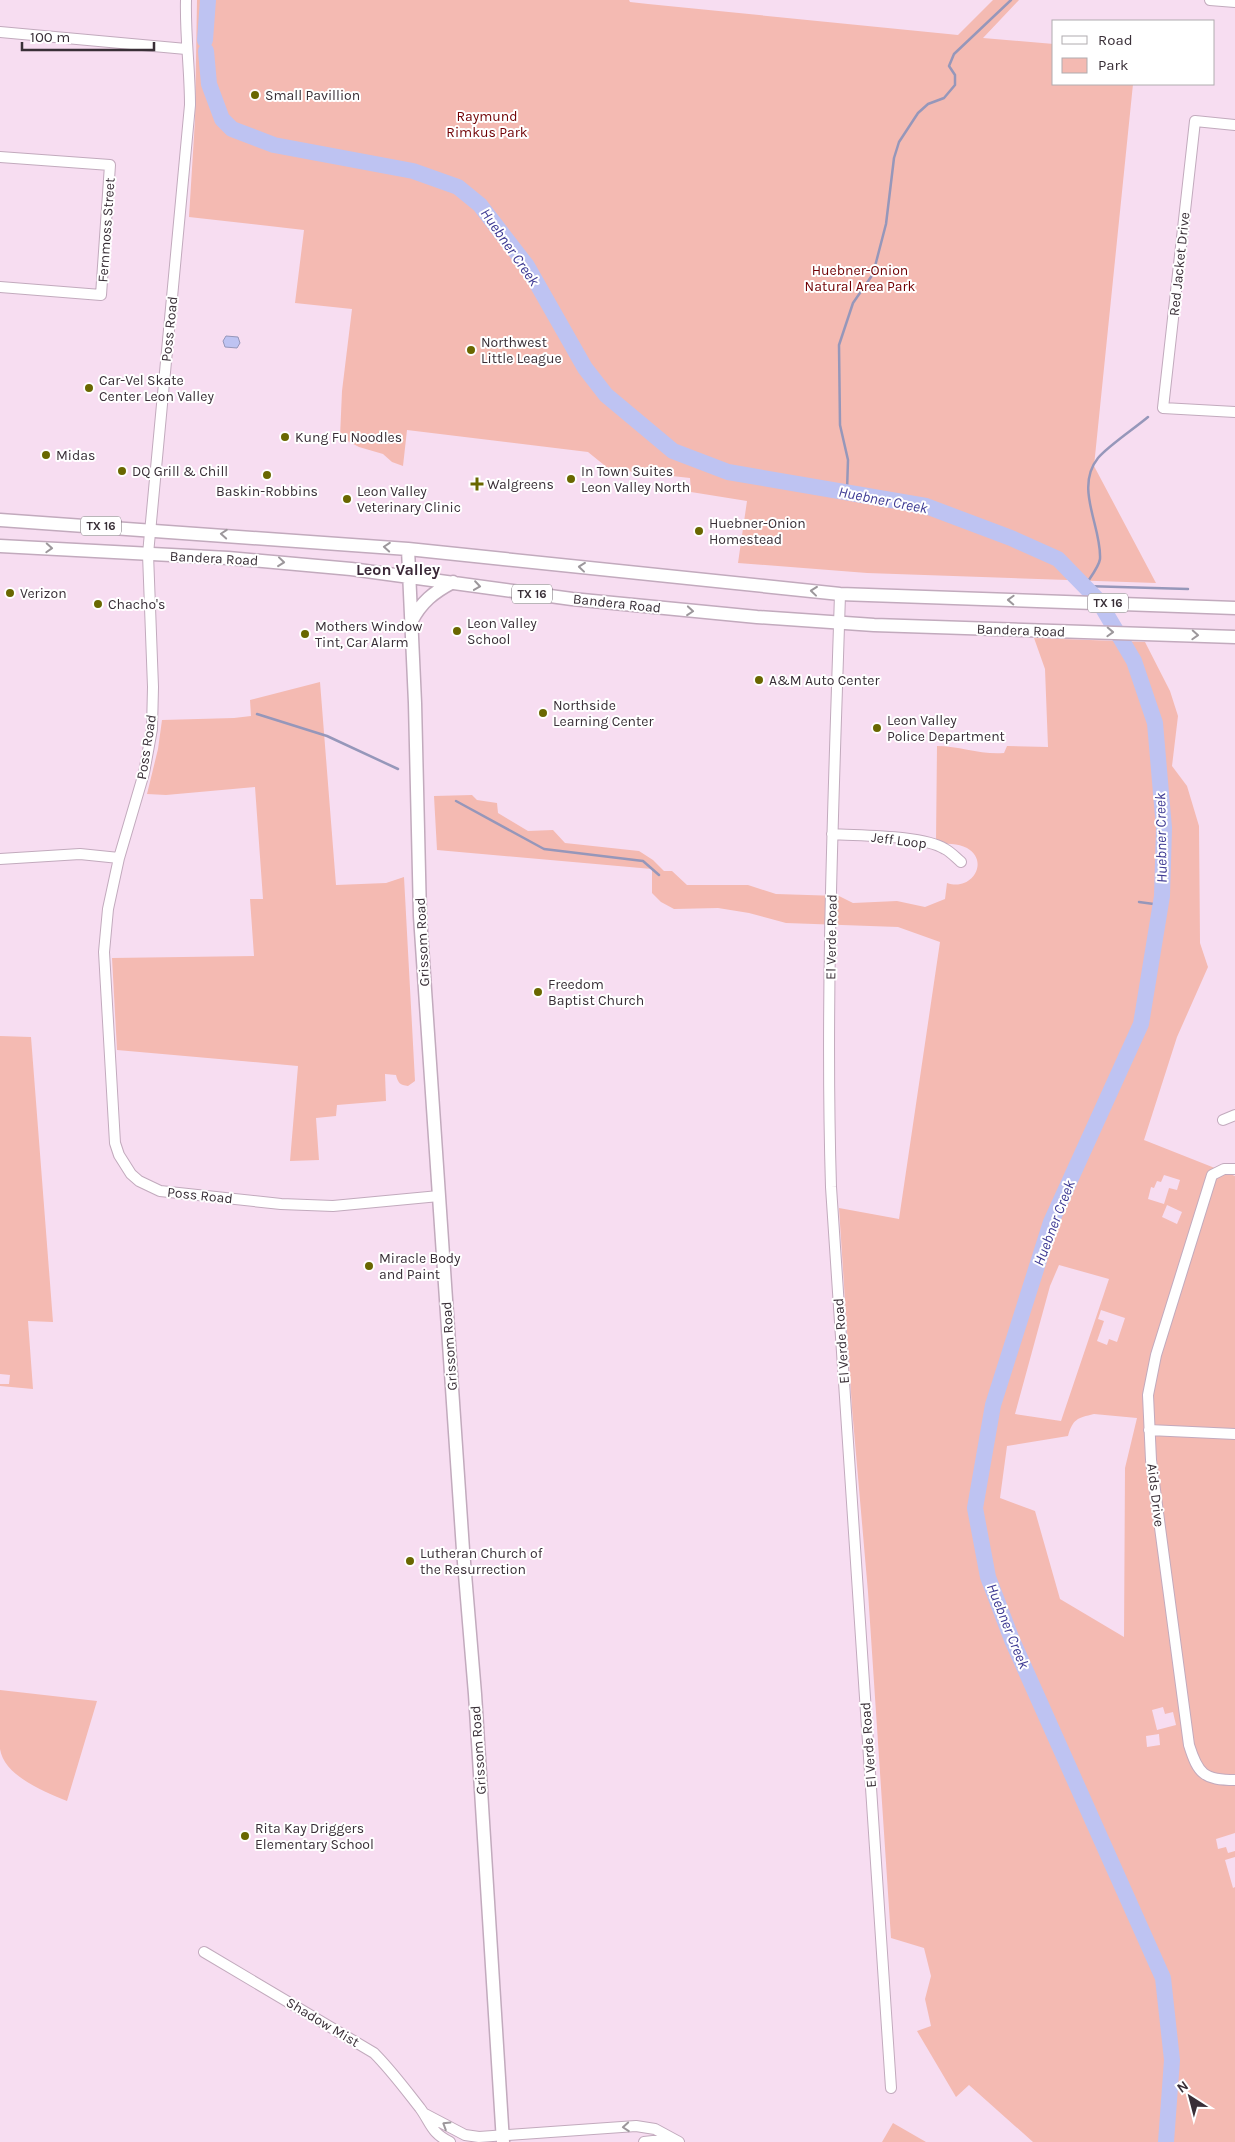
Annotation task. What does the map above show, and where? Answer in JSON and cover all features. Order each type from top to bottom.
[{"type":"main road","name":"Bandera Road","points":[[0,520],[150,529],[408,549],[840,594],[1235,608]]},
{"type":"main road","name":"Bandera Road","points":[[0,546],[272,562],[352,569],[572,599],[839,623],[1235,637]]},
{"type":"main road","name":"Grissom Road","points":[[408,549],[415,703],[420,908],[503,2138]]},
{"type":"main road","points":[[411,622],[417,610],[428,598],[453,582]]},
{"type":"street","name":"Poss Road","points":[[186,0],[186,49],[190,81],[190,105],[148,554],[153,687],[152,729],[144,773],[119,858],[108,909],[104,952],[115,1136],[119,1155],[131,1174],[139,1182],[160,1191],[281,1204],[333,1206],[439,1196]]},
{"type":"street","points":[[1210,0],[1235,2]]},
{"type":"street","points":[[0,32],[186,49]]},
{"type":"street","name":"Red Jacket Drive","points":[[1235,125],[1194,121],[1163,408],[1235,412]]},
{"type":"street","name":"Fernmoss Street","points":[[0,157],[110,165],[101,295],[0,287]]},
{"type":"street","name":"El Verde Road","points":[[840,594],[832,834],[828,1108],[830,1187],[891,2088]]},
{"type":"street","name":"Jeff Loop","points":[[832,834],[898,837],[935,844],[946,849],[960,862]]},
{"type":"street","points":[[0,858],[80,854],[119,858]]},
{"type":"street","points":[[1223,1120],[1235,1115]]},
{"type":"street","name":"Aids Drive","points":[[1235,1169],[1217,1171],[1212,1175],[1156,1355],[1148,1395],[1149,1430],[1189,1745],[1194,1760],[1205,1774],[1215,1780],[1235,1780]]},
{"type":"street","points":[[1149,1430],[1235,1434]]},
{"type":"street","name":"Shadow Mist","points":[[204,1952],[374,2053],[392,2072],[425,2114],[432,2130],[450,2142]]},
{"type":"street","name":"Shadow Mist","points":[[425,2114],[465,2135],[479,2137],[503,2138],[636,2126],[655,2130],[675,2141]]},
{"type":"street","name":"Shadow Mist","points":[[644,2142],[675,2141]]},
{"type":"green space","name":"Huebner-Onion Natural Area Park","points":[[197,0],[629,0],[630,2],[648,4],[958,35],[993,0],[1019,0],[983,38],[1052,44],[1052,85],[1133,85],[1094,466],[1156,583],[867,573],[738,563],[747,501],[691,492],[690,478],[609,469],[588,452],[407,430],[403,466],[392,462],[383,454],[359,447],[340,437],[342,391],[352,309],[295,303],[304,230],[189,217],[195,120]]},
{"type":"green space","points":[[1034,638],[1145,642],[1170,691],[1178,716],[1172,766],[1187,786],[1199,826],[1200,943],[1208,967],[1177,1037],[1144,1140],[1235,1176],[1235,1833],[1216,1839],[1218,1849],[1226,1847],[1228,1853],[1235,1851],[1235,1857],[1225,1860],[1233,1888],[1235,1887],[1235,2142],[1033,2142],[969,2085],[956,2097],[917,2031],[931,2026],[925,1999],[931,1976],[924,1948],[891,1938],[868,1592],[852,1408],[839,1208],[899,1219],[940,942],[898,927],[786,923],[749,913],[718,908],[674,909],[661,902],[652,893],[652,869],[437,850],[434,796],[472,795],[477,800],[497,803],[498,813],[528,831],[553,830],[565,843],[639,851],[653,860],[664,871],[672,871],[687,885],[748,885],[776,894],[839,896],[853,903],[897,901],[925,907],[945,899],[947,883],[956,885],[964,883],[975,874],[977,867],[977,860],[974,854],[967,848],[956,844],[936,843],[937,746],[995,753],[1004,753],[1007,746],[1048,747],[1045,669]],"holes":[[[1164,1175],[1180,1180],[1177,1190],[1169,1188],[1164,1204],[1148,1199],[1151,1187],[1154,1188],[1157,1181],[1161,1182]],[[1167,1205],[1182,1212],[1177,1224],[1162,1217]],[[1059,1265],[1109,1279],[1061,1421],[1015,1414],[1050,1286]],[[1101,1310],[1125,1318],[1117,1342],[1109,1339],[1107,1345],[1097,1341],[1104,1321],[1098,1319]],[[1094,1414],[1137,1418],[1125,1468],[1124,1637],[1060,1599],[1035,1511],[1000,1498],[1007,1446],[1068,1436],[1076,1420]],[[1163,1707],[1165,1714],[1173,1712],[1176,1725],[1157,1730],[1152,1710]],[[1159,1734],[1160,1745],[1147,1747],[1146,1736]]]},
{"type":"green space","points":[[320,682],[336,885],[386,883],[404,877],[415,1081],[405,1086],[400,1083],[396,1075],[385,1074],[386,1101],[337,1105],[336,1116],[316,1118],[319,1160],[290,1161],[298,1066],[117,1050],[112,958],[254,956],[250,899],[263,899],[255,787],[166,795],[147,794],[158,749],[162,720],[251,716],[250,700]]},
{"type":"green space","points":[[0,1036],[31,1037],[53,1322],[28,1321],[33,1389],[0,1386],[0,1384],[9,1384],[10,1375],[0,1374]]},
{"type":"green space","points":[[0,1690],[97,1701],[67,1801],[27,1782],[17,1775],[3,1759],[0,1749]]},
{"type":"green space","points":[[893,2123],[926,2142],[882,2142]]},
{"type":"water","points":[[226,336],[238,337],[240,343],[237,348],[225,347],[223,341]]},
{"type":"waterway","name":"Huebner Creek","points":[[205,40],[208,0]]},
{"type":"waterway","points":[[847,491],[848,460],[840,425],[839,345],[853,303],[873,274],[886,224],[894,158],[899,142],[918,113],[928,104],[944,98],[955,85],[955,75],[949,66],[954,54],[1011,0]]},
{"type":"waterway","name":"Huebner Creek","points":[[206,51],[209,84],[222,119],[232,129],[274,145],[413,171],[458,187],[480,205],[527,266],[585,368],[606,395],[673,451],[728,472],[926,506],[1011,538],[1058,559],[1098,600],[1134,661],[1155,723],[1164,828],[1162,896],[1141,1024],[1051,1222],[993,1405],[975,1508],[988,1577],[1012,1640],[1163,1978],[1172,2060],[1166,2142]]},
{"type":"waterway","points":[[1148,417],[1102,453],[1091,470],[1088,482],[1089,495],[1100,547],[1100,559],[1085,586],[1188,589]]},
{"type":"waterway","points":[[257,714],[327,736],[398,769]]},
{"type":"waterway","points":[[456,801],[544,849],[643,861],[659,875]]},
{"type":"waterway","points":[[1139,902],[1161,905]]},
{"type":"place","name":"Small Pavillion","points":[[255,95]]},
{"type":"place","name":"Northwest Little League","points":[[471,350]]},
{"type":"place","name":"Car-Vel Skate Center Leon Valley","points":[[89,388]]},
{"type":"place","name":"Kung Fu Noodles","points":[[285,437]]},
{"type":"place","name":"Midas","points":[[46,455]]},
{"type":"place","name":"DQ Grill & Chill","points":[[122,471]]},
{"type":"place","name":"Baskin-Robbins","points":[[267,475]]},
{"type":"place","name":"In Town Suites Leon Valley North","points":[[571,479]]},
{"type":"place","name":"Walgreens","points":[[477,484]]},
{"type":"place","name":"Leon Valley Veterinary Clinic","points":[[347,499]]},
{"type":"place","name":"Huebner-Onion Homestead","points":[[699,531]]},
{"type":"place","name":"Verizon","points":[[10,593]]},
{"type":"place","name":"Chacho's","points":[[98,604]]},
{"type":"place","name":"Leon Valley School","points":[[457,631]]},
{"type":"place","name":"Mothers Window Tint, Car Alarm","points":[[305,634]]},
{"type":"place","name":"A&M Auto Center","points":[[759,680]]},
{"type":"place","name":"Northside Learning Center","points":[[543,713]]},
{"type":"place","name":"Leon Valley Police Department","points":[[877,728]]},
{"type":"place","name":"Freedom Baptist Church","points":[[538,992]]},
{"type":"place","name":"Miracle Body and Paint","points":[[369,1266]]},
{"type":"place","name":"Lutheran Church of the Resurrection","points":[[410,1561]]},
{"type":"place","name":"Rita Kay Driggers Elementary School","points":[[245,1836]]},
{"type":"district","name":"Leon Valley","points":[[398,569]]},
{"type":"park label","name":"Raymund Rimkus Park","points":[[487,124]]}]
